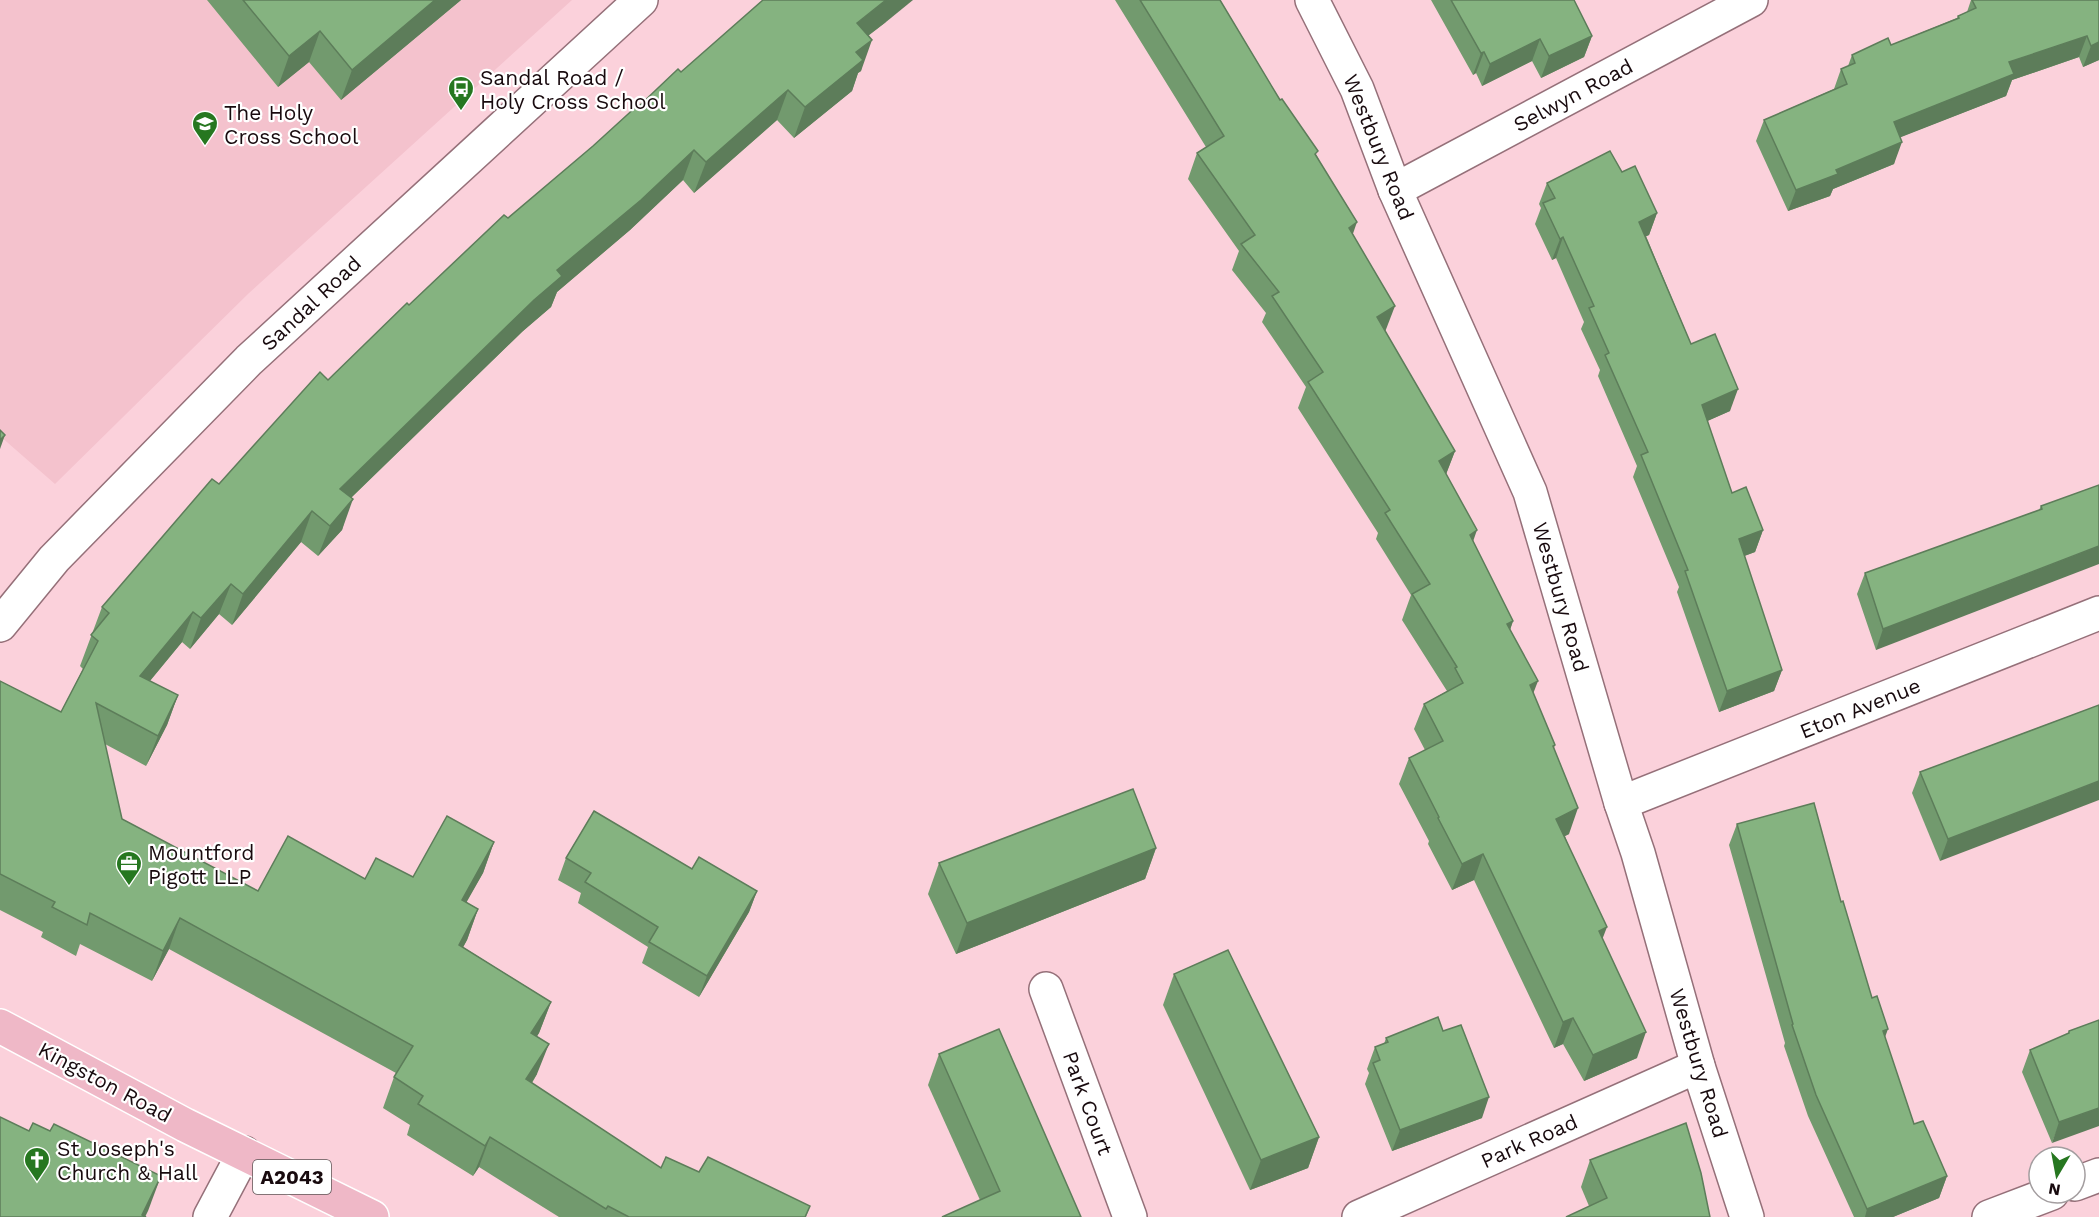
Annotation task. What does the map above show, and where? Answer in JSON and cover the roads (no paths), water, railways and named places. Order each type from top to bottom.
[{"type":"main road","name":"Kingston Road","points":[[0,1026],[185,1125],[372,1217]]},
{"type":"street","name":"Sandal Road","points":[[0,625],[54,559],[249,360],[640,0]]},
{"type":"street","name":"Westbury Road","points":[[1312,0],[1357,89],[1395,190],[1530,492],[1621,803],[1638,853],[1698,1065],[1747,1217]]},
{"type":"street","name":"Selwyn Road","points":[[1395,190],[1751,0]]},
{"type":"street","name":"Eton Avenue","points":[[1621,803],[2099,613]]},
{"type":"street","name":"Park Court","points":[[1046,989],[1130,1217]]},
{"type":"street","name":"Park Road","points":[[1359,1217],[1698,1065]]},
{"type":"street","points":[[210,1217],[244,1153]]},
{"type":"street","points":[[1989,1217],[2027,1203]]},
{"type":"place","name":"Sandal Road / Holy Cross School","points":[[461,112]]},
{"type":"place","name":"The Holy Cross School","points":[[205,147]]},
{"type":"place","name":"Mountford Pigott LLP","points":[[129,887]]},
{"type":"place","name":"St Joseph's Church & Hall","points":[[37,1183]]}]
